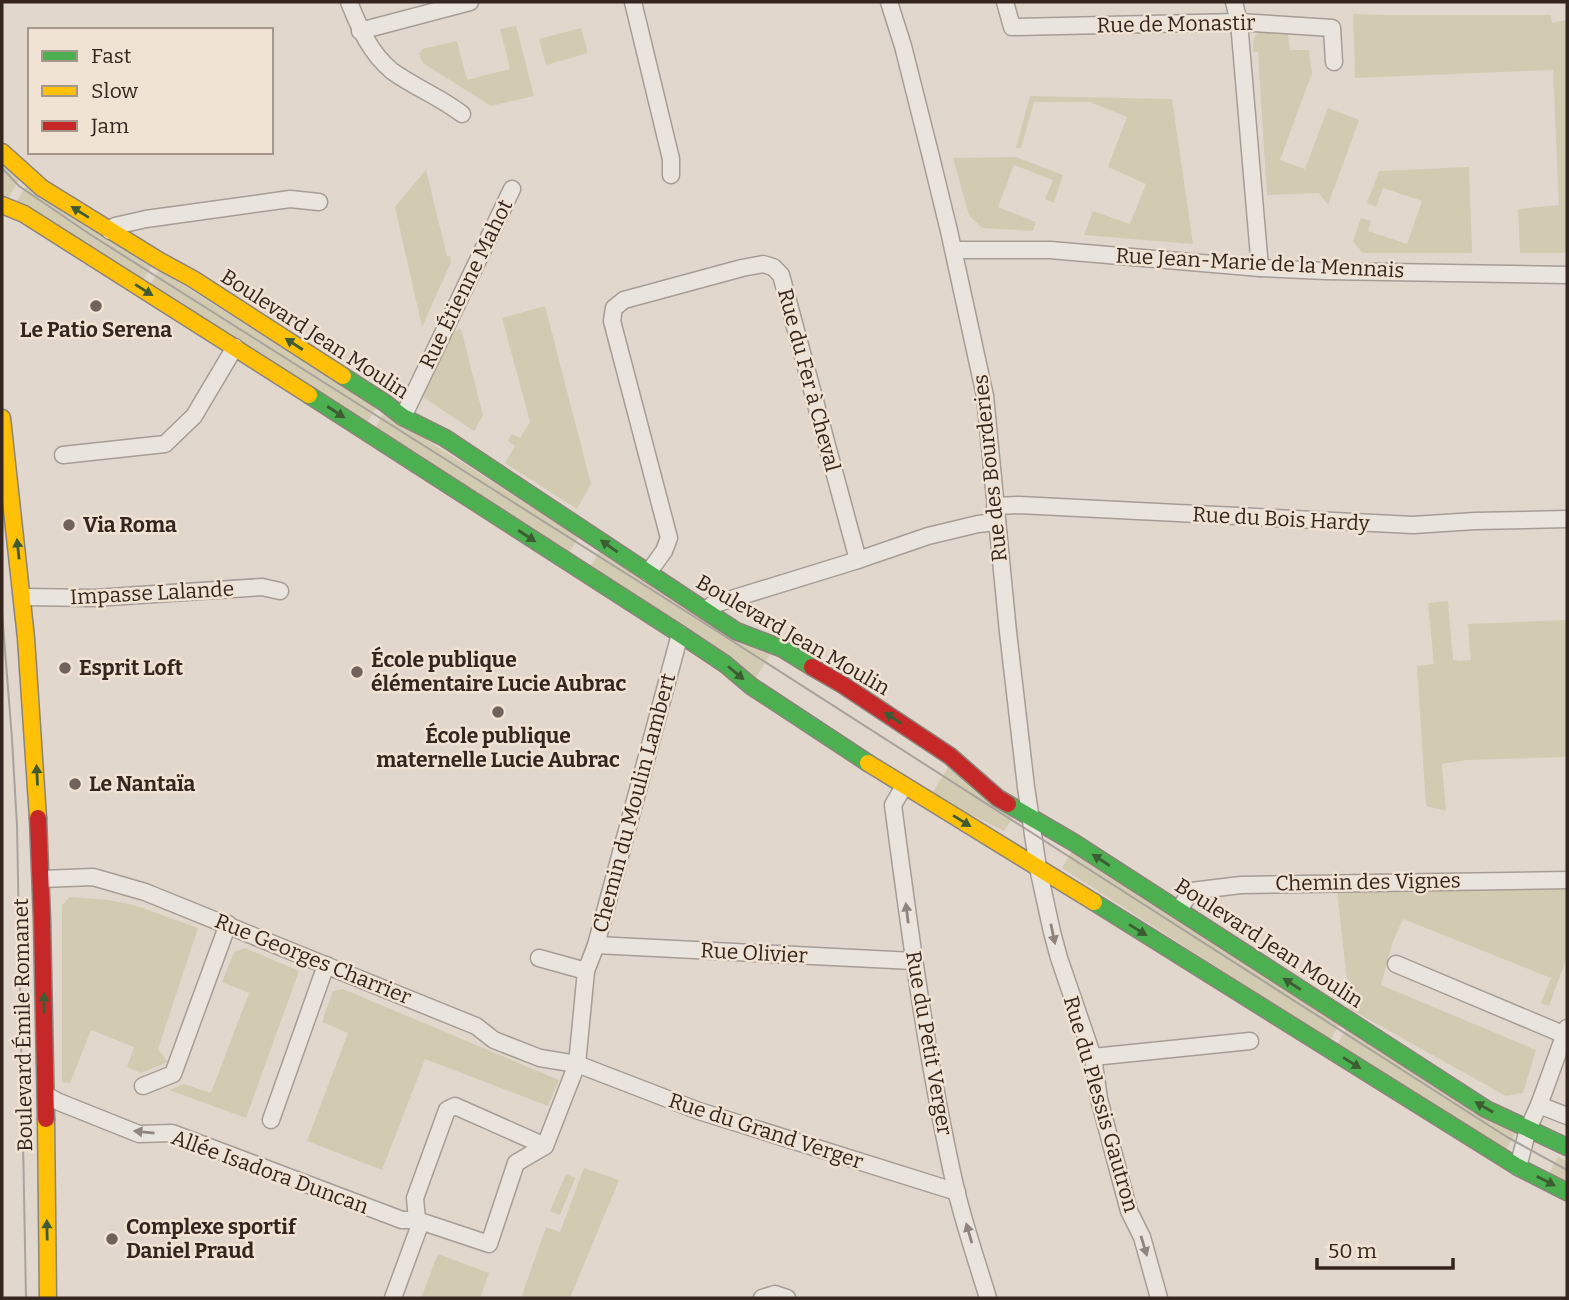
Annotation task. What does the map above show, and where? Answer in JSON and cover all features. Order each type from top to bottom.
[{"type":"main road","name":"Boulevard Jean Moulin","points":[[2,152],[42,188],[160,261],[193,278],[403,417],[445,438],[736,631],[781,648],[843,685],[950,756],[998,798],[1073,842],[1486,1110],[1567,1147]]},
{"type":"main road","points":[[2,205],[24,214],[235,347],[680,634],[725,664],[751,686],[904,786],[1518,1167],[1567,1192]]},
{"type":"main road","name":"Boulevard Émile Romanet","points":[[2,418],[23,597],[37,767],[46,1094],[48,1298]]},
{"type":"street","points":[[349,2],[360,32],[392,70],[462,114]]},
{"type":"street","points":[[360,32],[470,2]]},
{"type":"street","points":[[633,2],[671,159],[671,175]]},
{"type":"street","name":"Rue des Bourderies","points":[[888,2],[903,46],[954,250],[985,396],[1008,632],[1038,868]]},
{"type":"street","name":"Rue de Monastir","points":[[1004,2],[1012,27],[1239,22],[1332,28],[1334,62]]},
{"type":"street","points":[[1234,2],[1239,22],[1261,268]]},
{"type":"street","name":"Rue Étienne Mahot","points":[[403,417],[512,189]]},
{"type":"street","points":[[110,231],[115,226],[146,219],[290,199],[320,202]]},
{"type":"street","name":"Rue Jean-Marie de la Mennais","points":[[954,250],[1050,250],[1326,271],[1567,275]]},
{"type":"street","name":"Rue du Fer à Cheval","points":[[648,573],[664,551],[669,538],[612,321],[614,309],[624,300],[763,264],[773,267],[781,275],[858,560]]},
{"type":"street","points":[[63,455],[165,444],[194,416],[235,347]]},
{"type":"street","name":"Rue du Bois Hardy","points":[[706,611],[712,605],[928,536],[978,524],[1019,505],[1413,526],[1475,521],[1567,519]]},
{"type":"street","name":"Impasse Lalande","points":[[23,597],[94,598],[262,587],[279,591]]},
{"type":"street","name":"Chemin du Moulin Lambert","points":[[545,1146],[577,1064],[586,971],[596,945],[680,634]]},
{"type":"street","name":"Rue du Petit Verger","points":[[904,786],[893,805],[913,961],[957,1192],[988,1298]]},
{"type":"street","name":"Rue du Plessis Gautron","points":[[1038,868],[1059,958],[1093,1057],[1099,1099],[1129,1211],[1142,1237],[1159,1298]]},
{"type":"street","name":"Rue Georges Charrier","points":[[41,879],[93,877],[145,892],[476,1026],[494,1040],[540,1058],[577,1064]]},
{"type":"street","name":"Chemin des Vignes","points":[[1179,910],[1191,891],[1241,885],[1567,880]]},
{"type":"street","points":[[143,1086],[173,1074],[228,925]]},
{"type":"street","name":"Rue Olivier","points":[[596,945],[913,961]]},
{"type":"street","points":[[539,958],[586,971]]},
{"type":"street","points":[[1395,964],[1566,1032],[1528,1129],[1518,1167]]},
{"type":"street","points":[[271,1120],[326,965]]},
{"type":"street","points":[[1093,1057],[1250,1041]]},
{"type":"street","name":"Rue du Grand Verger","points":[[577,1064],[699,1111],[957,1192]]},
{"type":"street","name":"Allée Isadora Duncan","points":[[46,1094],[59,1102],[139,1133],[172,1133],[402,1220],[417,1220],[489,1244],[516,1164],[545,1146]]},
{"type":"street","points":[[1539,1105],[1567,1116]]},
{"type":"street","points":[[393,1298],[418,1230],[415,1198],[447,1110],[455,1106],[545,1146]]},
{"type":"street","points":[[762,1298],[775,1294],[787,1298]]},
{"type":"shaded area","points":[[1353,14],[1551,15],[1552,23],[1567,20],[1567,249],[1564,253],[1520,253],[1518,209],[1559,205],[1553,70],[1355,78]]},
{"type":"shaded area","points":[[516,26],[534,96],[491,106],[423,63],[419,54],[422,49],[457,41],[467,80],[510,69],[500,29]]},
{"type":"shaded area","points":[[581,28],[588,53],[546,65],[539,39]]},
{"type":"shaded area","points":[[1263,31],[1288,34],[1290,50],[1309,50],[1312,73],[1280,160],[1305,169],[1328,108],[1359,120],[1328,205],[1319,193],[1267,195],[1258,52],[1253,52],[1255,37]]},
{"type":"shaded area","points":[[1030,96],[1172,99],[1193,244],[1084,235],[1093,211],[1130,224],[1146,184],[1108,167],[1127,117],[1090,102],[1034,102],[1021,148],[1016,148]]},
{"type":"shaded area","points":[[2,157],[21,177],[8,198],[2,196]]},
{"type":"shaded area","points":[[1016,157],[1063,175],[1054,203],[1045,199],[1053,180],[1014,165],[998,207],[1036,222],[1033,231],[982,228],[969,215],[953,158]]},
{"type":"shaded area","points":[[1469,167],[1472,253],[1363,253],[1353,241],[1361,218],[1371,221],[1368,231],[1407,244],[1422,201],[1383,188],[1376,207],[1367,203],[1379,171]]},
{"type":"shaded area","points":[[426,170],[447,256],[450,256],[451,262],[422,327],[395,207]]},
{"type":"shaded area","points":[[29,182],[153,264],[142,282],[16,202]]},
{"type":"shaded area","points":[[159,270],[377,407],[366,424],[149,286]]},
{"type":"shaded area","points":[[545,306],[591,484],[577,509],[505,463],[515,446],[508,441],[512,434],[520,438],[530,422],[502,318]]},
{"type":"shaded area","points":[[461,329],[483,415],[474,431],[423,397],[453,332]]},
{"type":"shaded area","points":[[384,413],[579,537],[569,553],[374,429]]},
{"type":"shaded area","points":[[600,551],[772,651],[754,681],[590,567]]},
{"type":"shaded area","points":[[1448,601],[1453,660],[1471,660],[1468,624],[1567,620],[1567,757],[1467,760],[1442,764],[1446,811],[1426,806],[1417,666],[1434,664],[1428,603]]},
{"type":"shaded area","points":[[950,764],[1015,815],[1004,831],[931,795]]},
{"type":"shaded area","points":[[1072,851],[1340,1024],[1330,1040],[1062,868]]},
{"type":"shaded area","points":[[1567,885],[1567,957],[1549,1006],[1541,1003],[1551,978],[1403,919],[1392,944],[1381,985],[1536,1050],[1523,1093],[1506,1096],[1350,1009],[1337,890]]},
{"type":"shaded area","points":[[70,897],[134,905],[198,928],[158,1049],[168,1062],[141,1073],[127,1067],[134,1047],[91,1030],[70,1083],[62,1082],[62,905]]},
{"type":"shaded area","points":[[245,948],[299,971],[246,1118],[169,1090],[184,1084],[211,1093],[249,993],[222,982],[234,952]]},
{"type":"shaded area","points":[[343,989],[559,1080],[548,1106],[425,1059],[382,1170],[307,1141],[348,1033],[322,1022],[333,991]]},
{"type":"shaded area","points":[[1347,1028],[1515,1134],[1505,1151],[1337,1045]]},
{"type":"shaded area","points":[[1558,1157],[1567,1161],[1567,1187],[1546,1178]]},
{"type":"shaded area","points":[[584,1168],[619,1180],[570,1298],[521,1298],[546,1227],[560,1232]]},
{"type":"shaded area","points":[[566,1174],[575,1178],[560,1215],[550,1211]]},
{"type":"shaded area","points":[[438,1254],[489,1273],[480,1298],[421,1298]]},
{"type":"tram line","points":[[2,168],[19,186],[91,235],[701,621],[1507,1137],[1567,1170]]},
{"type":"tram line","points":[[2,612],[17,826],[26,1298]]},
{"type":"traffic: fast","points":[[343,376],[403,417],[445,438],[736,631],[781,648],[812,667]]},
{"type":"traffic: fast","points":[[309,395],[680,634],[725,664],[751,686],[868,763]]},
{"type":"traffic: fast","points":[[1008,804],[1073,842],[1486,1109],[1567,1147]]},
{"type":"traffic: fast","points":[[1094,902],[1518,1167],[1567,1192]]},
{"type":"traffic: slow","points":[[2,152],[42,188],[193,279],[343,376]]},
{"type":"traffic: slow","points":[[2,205],[24,214],[309,395]]},
{"type":"traffic: slow","points":[[2,418],[26,638],[38,818]]},
{"type":"traffic: slow","points":[[868,763],[1094,902]]},
{"type":"traffic: slow","points":[[46,1119],[48,1298]]},
{"type":"traffic: jam","points":[[812,667],[950,756],[1008,804]]},
{"type":"traffic: jam","points":[[38,818],[46,1119]]},
{"type":"place","name":"Le Patio Serena","points":[[96,306]]},
{"type":"place","name":"Via Roma","points":[[69,525]]},
{"type":"place","name":"Esprit Loft","points":[[65,668]]},
{"type":"place","name":"École publique élémentaire Lucie Aubrac","points":[[357,672]]},
{"type":"place","name":"École publique maternelle Lucie Aubrac","points":[[498,712]]},
{"type":"place","name":"Le Nantaïa","points":[[75,784]]},
{"type":"place","name":"Complexe sportif Daniel Praud","points":[[112,1239]]}]
